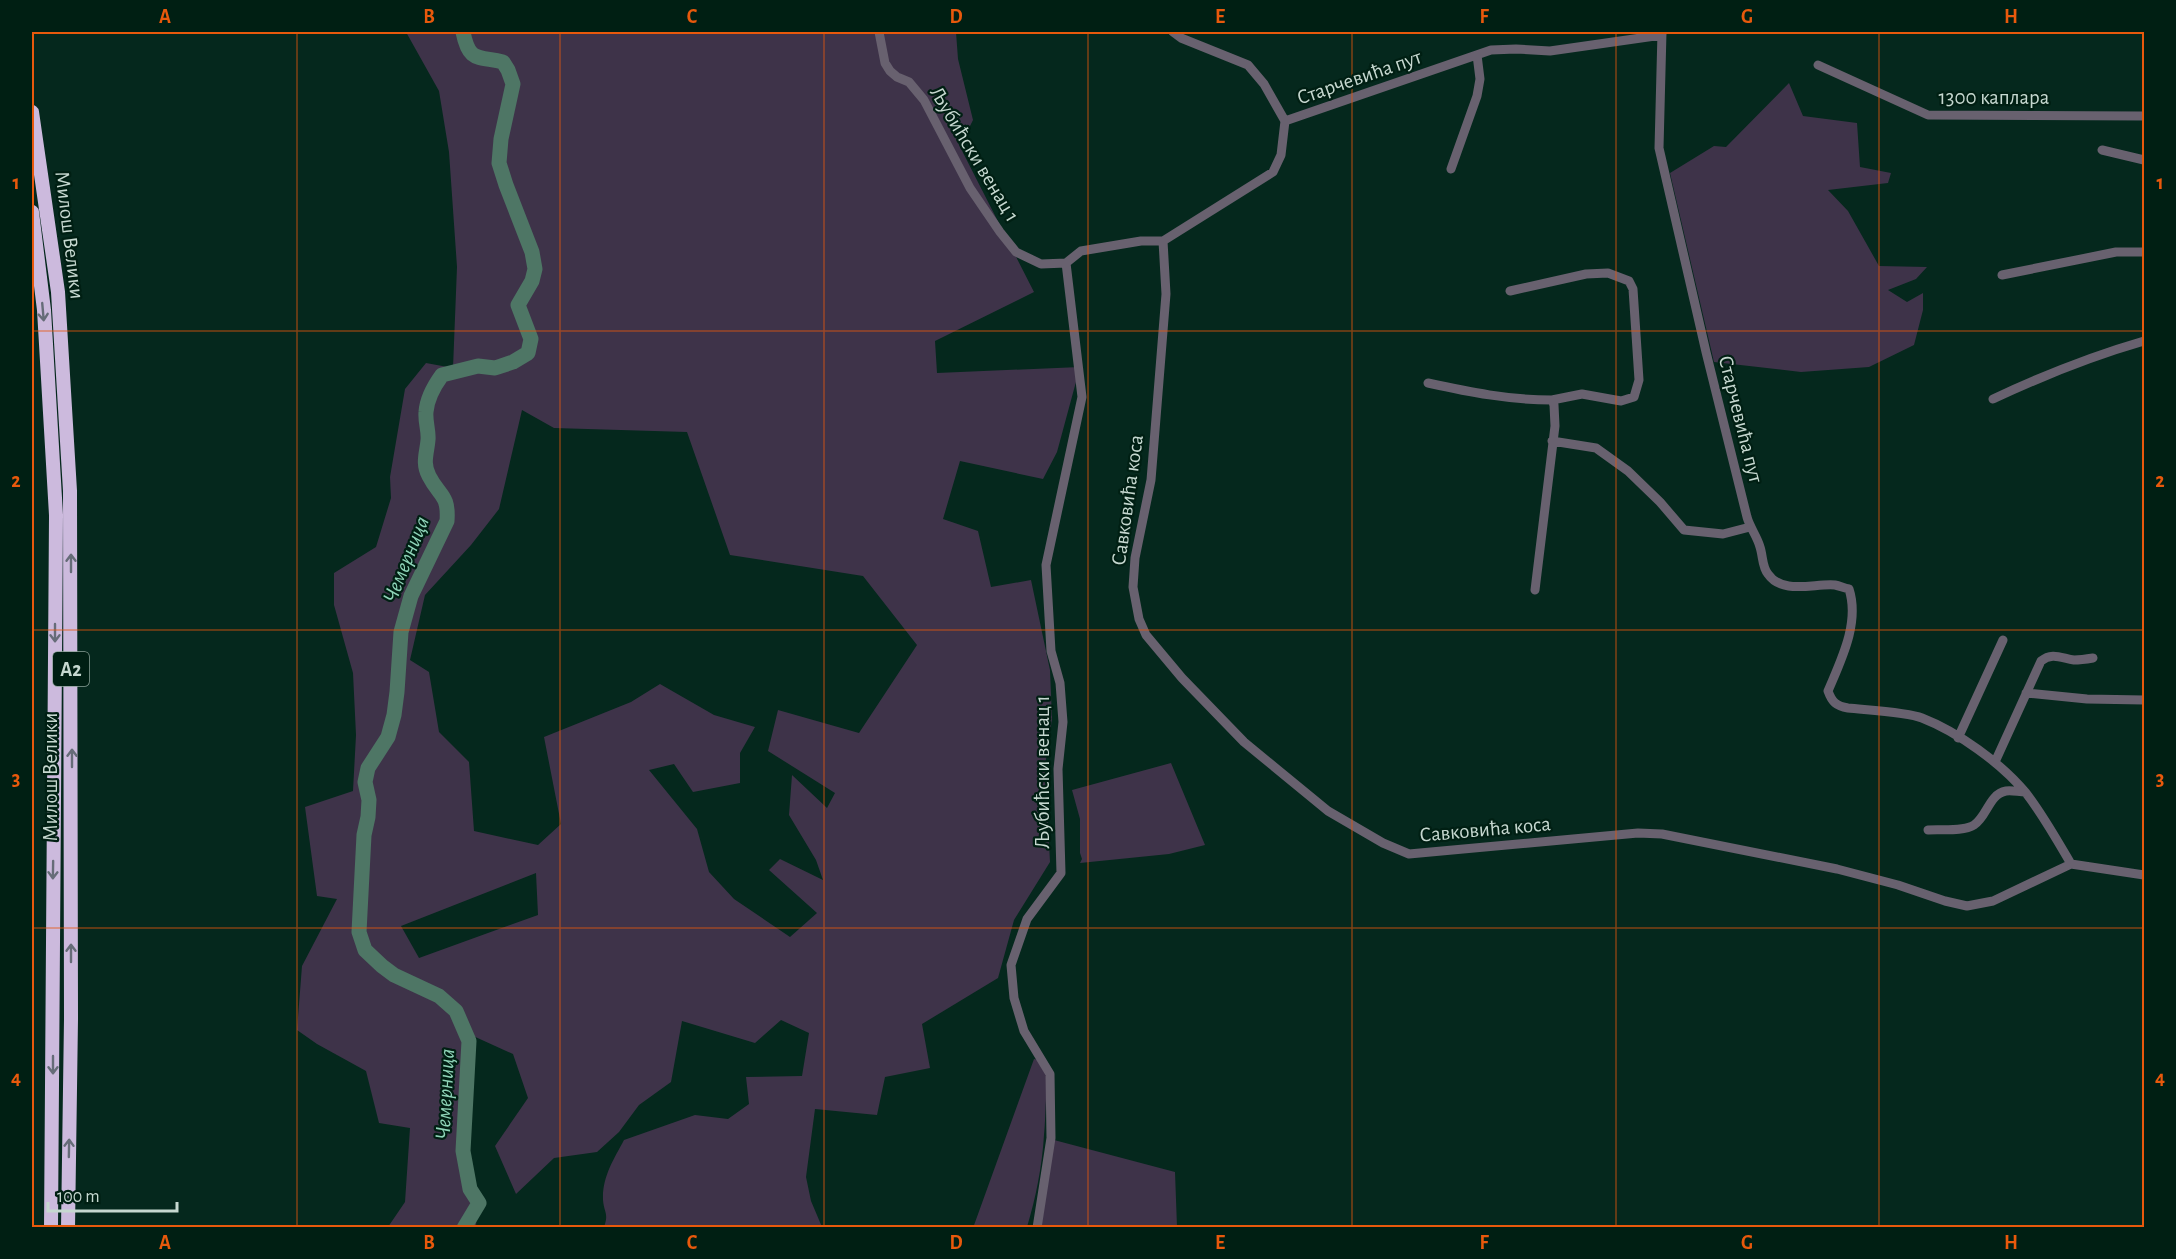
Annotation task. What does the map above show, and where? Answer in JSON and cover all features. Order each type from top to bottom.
[{"type":"highway","name":"Милош Велики","points":[[32,112],[58,292],[70,491],[71,996],[68,1227]]},
{"type":"highway","name":"Милош Велики","points":[[32,212],[44,310],[56,515],[51,1227]]},
{"type":"street","name":"Љубићски венац 1","points":[[879,32],[885,63],[897,77],[909,82],[924,100],[970,188],[1005,239],[1016,252],[1041,264],[1066,263],[1082,397],[1046,565],[1051,651],[1060,683],[1063,722],[1058,769],[1061,873],[1027,919],[1011,965],[1014,998],[1024,1031],[1050,1074],[1051,1138],[1037,1227]]},
{"type":"street","name":"Старчевића пут","points":[[1173,32],[1181,38],[1248,65],[1264,84],[1285,121],[1491,50],[1550,51],[1662,33],[1659,148],[1703,340],[1750,528],[1760,546],[1766,573],[1773,580],[1785,585],[1815,587],[1834,585],[1849,589],[1854,613],[1846,646],[1828,691],[1831,701],[1848,708],[1920,717],[1995,762],[2025,792],[2071,864]]},
{"type":"street","points":[[1451,169],[1477,96],[1480,79],[1477,55]]},
{"type":"street","name":"1300 каплара","points":[[1818,64],[1928,115],[2145,116]]},
{"type":"street","points":[[1066,263],[1081,251],[1141,241],[1163,241],[1274,172],[1281,155],[1285,121]]},
{"type":"street","points":[[2102,150],[2145,160]]},
{"type":"street","name":"Савковића коса","points":[[1163,241],[1166,294],[1152,468],[1135,558],[1133,587],[1139,619],[1146,635],[1182,678],[1236,734],[1328,811],[1383,843],[1409,854],[1638,833],[1662,834],[1837,869],[1967,906],[1993,902],[2071,864]]},
{"type":"street","points":[[2002,275],[2116,252],[2145,252]]},
{"type":"street","points":[[1428,383],[1491,396],[1552,400],[1582,394],[1621,400],[1634,396],[1639,380],[1633,289],[1629,281],[1608,273],[1586,274],[1509,291]]},
{"type":"street","points":[[1993,399],[2037,378],[2145,341]]},
{"type":"street","points":[[1535,590],[1555,426],[1552,400]]},
{"type":"street","points":[[1552,441],[1596,448],[1628,471],[1660,502],[1684,530],[1723,534],[1750,528]]},
{"type":"street","points":[[1958,738],[2002,640]]},
{"type":"street","points":[[1995,762],[2041,661],[2054,656],[2076,660],[2093,658]]},
{"type":"street","points":[[2026,693],[2087,699],[2145,700]]},
{"type":"street","points":[[1928,830],[1968,828],[1976,824],[1995,797],[2001,793],[2025,792]]},
{"type":"street","points":[[2071,864],[2145,875]]},
{"type":"shaded area","points":[[406,32],[956,32],[958,59],[973,120],[968,130],[956,139],[1034,292],[935,341],[937,373],[1080,367],[1057,452],[1043,479],[960,461],[943,519],[978,531],[991,587],[1031,580],[1050,670],[1052,719],[1045,766],[1050,862],[1014,920],[998,978],[922,1024],[930,1068],[885,1077],[877,1115],[815,1109],[806,1177],[811,1201],[822,1227],[604,1227],[606,1216],[603,1200],[604,1184],[609,1168],[624,1140],[695,1115],[728,1119],[749,1104],[746,1077],[802,1076],[809,1033],[781,1020],[755,1043],[682,1021],[671,1082],[639,1105],[619,1132],[597,1152],[554,1158],[516,1194],[495,1146],[528,1098],[513,1054],[471,1035],[473,1080],[468,1164],[477,1207],[476,1228],[388,1227],[405,1202],[410,1128],[379,1123],[366,1071],[317,1044],[297,1030],[302,966],[337,899],[317,896],[305,807],[353,791],[356,735],[353,673],[334,605],[334,573],[376,547],[391,498],[390,477],[405,389],[426,363],[453,368],[457,267],[449,152],[439,91]],"holes":[[[522,410],[554,428],[687,432],[730,555],[863,576],[917,645],[859,733],[778,710],[768,751],[835,793],[827,808],[792,775],[789,815],[816,860],[823,880],[780,859],[769,870],[817,913],[790,937],[734,899],[709,872],[697,829],[649,770],[674,764],[693,792],[740,783],[740,753],[755,727],[714,715],[660,684],[631,702],[544,737],[561,824],[538,845],[474,831],[469,762],[439,732],[429,672],[410,660],[425,595],[471,545],[499,509]],[[536,873],[538,915],[419,958],[401,926]]]},
{"type":"shaded area","points":[[1789,83],[1803,116],[1857,123],[1860,167],[1891,173],[1888,183],[1828,190],[1848,211],[1879,266],[1927,267],[1916,279],[1888,290],[1907,302],[1923,293],[1923,310],[1914,345],[1869,367],[1801,372],[1714,362],[1670,173],[1714,146],[1726,147]]},
{"type":"shaded area","points":[[1171,763],[1205,845],[1169,854],[1080,863],[1082,859],[1080,819],[1072,790]]},
{"type":"shaded area","points":[[1034,1059],[1039,1060],[1049,1074],[1040,1170],[1027,1227],[973,1228]]},
{"type":"shaded area","points":[[1054,1140],[1175,1172],[1177,1227],[1041,1228]]},
{"type":"waterway","name":"Чемерница","points":[[463,32],[471,53],[480,58],[503,62],[513,84],[501,139],[499,163],[532,252],[535,269],[532,281],[518,305],[531,339],[528,353],[513,362],[495,368],[478,366],[442,375],[428,402],[426,467],[433,483],[445,500],[447,521],[411,596],[401,632],[394,715],[388,737],[368,768],[365,782],[369,800],[364,835],[359,932],[365,950],[382,966],[394,975],[439,996],[456,1011],[469,1041],[463,1151],[470,1189],[479,1203],[464,1228]]}]
